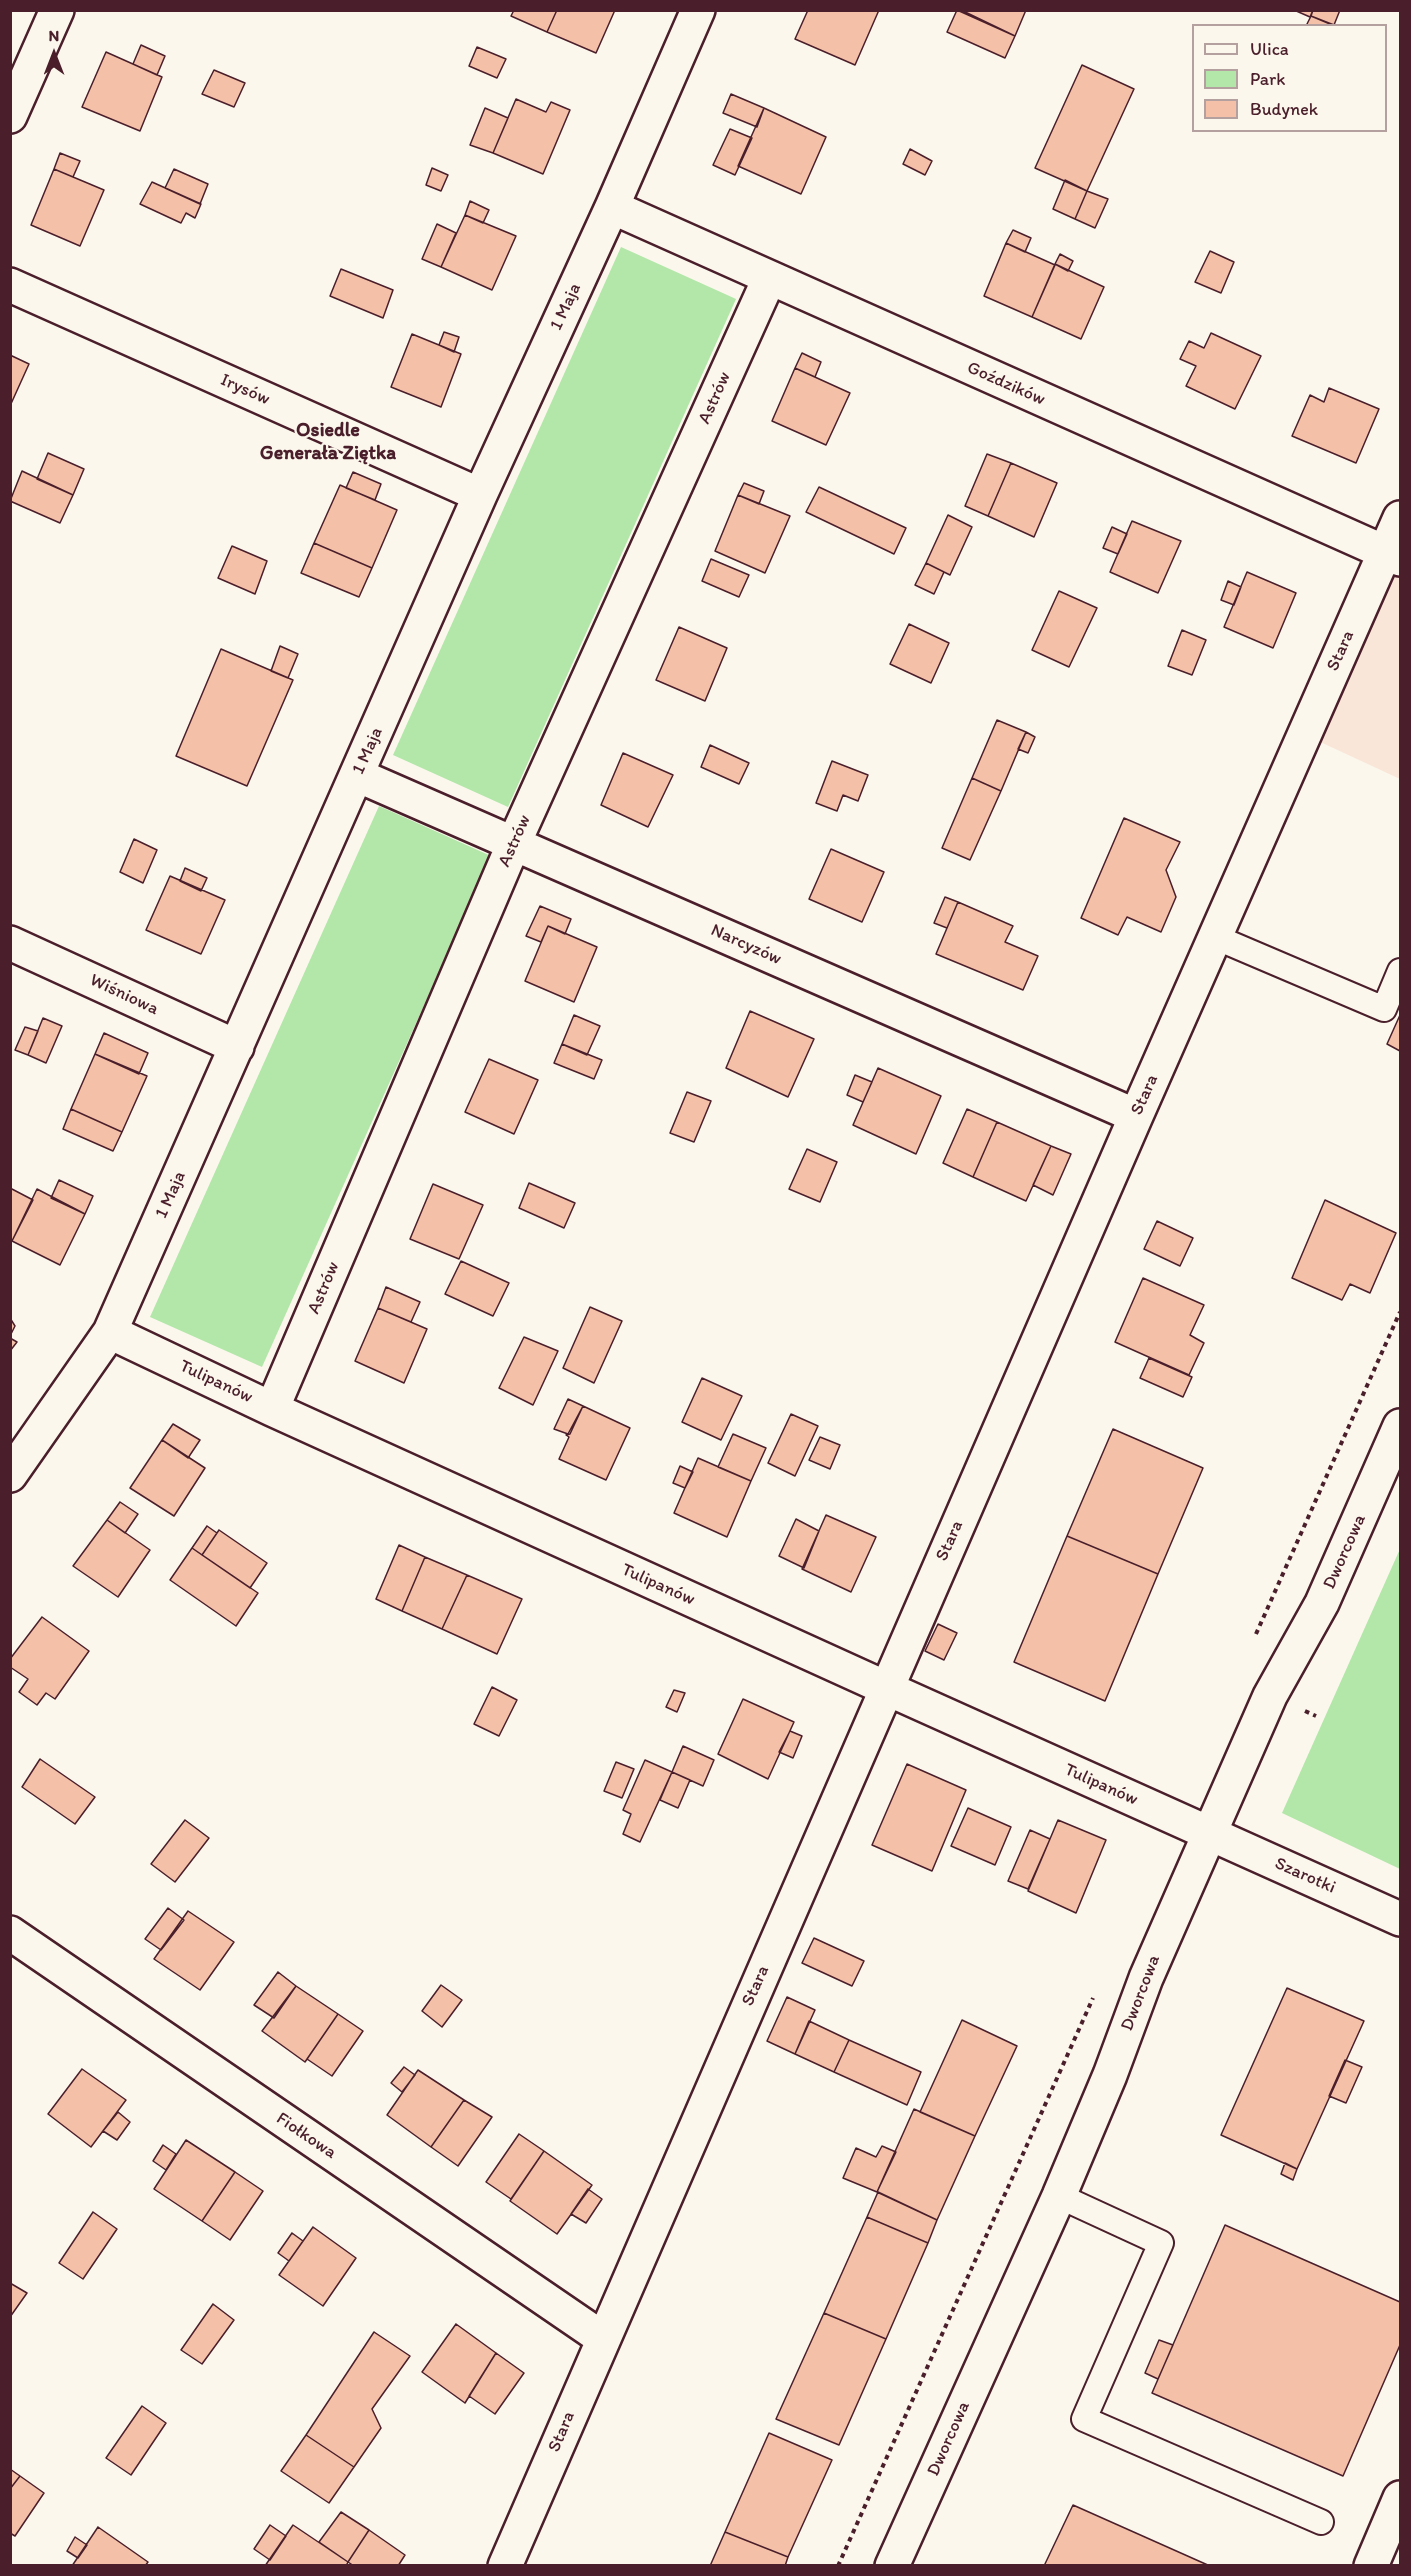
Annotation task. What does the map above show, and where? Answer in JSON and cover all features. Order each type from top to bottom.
[{"type":"street","points":[[10,116],[57,10]]},
{"type":"street","name":"1 Maja","points":[[10,1475],[110,1332],[480,495],[612,207],[698,10]]},
{"type":"street","name":"Goździków","points":[[612,207],[1393,556]]},
{"type":"street","name":"Astrów","points":[[272,1409],[514,843],[769,279]]},
{"type":"street","name":"Irysów","points":[[10,285],[480,495]]},
{"type":"street","name":"Stara","points":[[505,2565],[602,2338],[1215,937],[1393,556],[1401,518]]},
{"type":"street","name":"Narcyzów","points":[[357,775],[1136,1116]]},
{"type":"street","name":"Wiśniowa","points":[[10,943],[237,1047]]},
{"type":"street","name":"Tulipanów","points":[[110,1332],[272,1409],[1210,1833]]},
{"type":"street","name":"Dworcowa","points":[[892,2565],[1059,2196],[1110,2075],[1146,1978],[1270,1696],[1322,1603],[1401,1426]]},
{"type":"street","name":"Szarotki","points":[[1210,1833],[1401,1919]]},
{"type":"street","name":"Fiołkowa","points":[[10,1934],[602,2338]]},
{"type":"street","points":[[1371,2565],[1397,2515]]},
{"type":"lane","points":[[1215,937],[1384,1009],[1401,971]]},
{"type":"lane","points":[[1059,2196],[1161,2243],[1084,2419],[1322,2522]]},
{"type":"shaded area","points":[[1392,566],[1400,570],[1400,779],[1316,740]]},
{"type":"green space","points":[[621,247],[736,299],[508,807],[393,755]]},
{"type":"green space","points":[[379,806],[491,856],[262,1367],[150,1317]]},
{"type":"green space","points":[[1400,1549],[1400,1869],[1282,1813]]},
{"type":"building","points":[[514,10],[557,10],[547,32],[511,16]]},
{"type":"building","points":[[557,10],[615,10],[596,53],[547,32]]},
{"type":"building","points":[[808,10],[879,10],[855,65],[795,39]]},
{"type":"building","points":[[957,10],[1015,36],[1005,58],[947,32]]},
{"type":"building","points":[[961,10],[1026,10],[1015,36]]},
{"type":"building","points":[[1294,10],[1313,10],[1310,17]]},
{"type":"building","points":[[1313,10],[1340,10],[1334,24],[1311,16]]},
{"type":"building","points":[[1311,16],[1330,24],[1307,24]]},
{"type":"building","points":[[141,45],[165,56],[157,75],[133,64]]},
{"type":"building","points":[[477,47],[506,59],[497,78],[469,66]]},
{"type":"building","points":[[106,52],[162,77],[140,131],[82,107]]},
{"type":"building","points":[[1082,65],[1134,89],[1087,191],[1035,168]]},
{"type":"building","points":[[214,70],[245,83],[234,107],[202,94]]},
{"type":"building","points":[[731,94],[764,108],[757,127],[723,113]]},
{"type":"building","points":[[516,99],[546,112],[551,102],[570,110],[543,174],[493,153]]},
{"type":"building","points":[[485,108],[508,118],[493,153],[470,145]]},
{"type":"building","points":[[764,108],[826,137],[801,194],[738,166]]},
{"type":"building","points":[[730,129],[752,138],[735,175],[713,165]]},
{"type":"building","points":[[910,149],[932,161],[925,175],[903,164]]},
{"type":"building","points":[[60,153],[80,161],[73,177],[54,169]]},
{"type":"building","points":[[432,168],[448,175],[441,191],[426,185]]},
{"type":"building","points":[[54,169],[104,190],[80,246],[31,225]]},
{"type":"building","points":[[174,169],[208,184],[200,204],[165,188]]},
{"type":"building","points":[[1065,180],[1087,191],[1075,219],[1053,209]]},
{"type":"building","points":[[152,182],[201,204],[195,218],[186,213],[181,223],[140,204]]},
{"type":"building","points":[[1087,191],[1108,199],[1095,228],[1075,219]]},
{"type":"building","points":[[470,201],[489,210],[483,223],[465,215]]},
{"type":"building","points":[[465,215],[516,236],[492,290],[441,267]]},
{"type":"building","points":[[437,224],[456,233],[441,267],[422,259]]},
{"type":"building","points":[[1013,230],[1031,238],[1025,252],[1006,243]]},
{"type":"building","points":[[1006,243],[1055,265],[1032,317],[984,296]]},
{"type":"building","points":[[1210,251],[1234,262],[1221,293],[1195,282]]},
{"type":"building","points":[[1060,254],[1073,261],[1068,271],[1055,264]]},
{"type":"building","points":[[1055,264],[1104,287],[1081,339],[1032,317]]},
{"type":"building","points":[[341,269],[393,290],[383,318],[330,296]]},
{"type":"building","points":[[444,332],[459,337],[454,352],[439,345]]},
{"type":"building","points":[[1211,333],[1261,356],[1235,409],[1186,386],[1196,366],[1180,359],[1189,341],[1204,348]]},
{"type":"building","points":[[412,334],[461,354],[441,407],[391,387]]},
{"type":"building","points":[[802,353],[821,362],[815,377],[795,368]]},
{"type":"building","points":[[10,355],[29,364],[10,406]]},
{"type":"building","points":[[795,368],[850,393],[826,445],[772,421]]},
{"type":"building","points":[[1329,388],[1379,409],[1356,463],[1292,436],[1310,395],[1324,402]]},
{"type":"building","points":[[48,453],[84,469],[73,495],[37,479]]},
{"type":"building","points":[[987,454],[1011,463],[988,516],[965,506]]},
{"type":"building","points":[[1011,463],[1057,483],[1034,537],[988,516]]},
{"type":"building","points":[[22,471],[73,495],[60,523],[10,501]]},
{"type":"building","points":[[353,472],[381,484],[375,500],[346,488]]},
{"type":"building","points":[[744,483],[764,491],[759,504],[738,495]]},
{"type":"building","points":[[340,485],[397,510],[372,568],[314,543]]},
{"type":"building","points":[[819,487],[906,528],[894,554],[806,512]]},
{"type":"building","points":[[738,495],[790,516],[765,573],[715,551]]},
{"type":"building","points":[[948,515],[972,527],[950,575],[926,563]]},
{"type":"building","points":[[1132,521],[1181,541],[1158,593],[1110,572]]},
{"type":"building","points":[[1112,527],[1127,534],[1118,554],[1103,548]]},
{"type":"building","points":[[314,543],[372,568],[359,597],[301,573]]},
{"type":"building","points":[[232,546],[267,561],[255,594],[218,578]]},
{"type":"building","points":[[711,559],[749,575],[739,597],[702,581]]},
{"type":"building","points":[[926,563],[944,572],[934,594],[915,585]]},
{"type":"building","points":[[1247,572],[1296,593],[1273,648],[1224,627]]},
{"type":"building","points":[[1228,581],[1241,587],[1234,605],[1221,600]]},
{"type":"building","points":[[1059,591],[1097,608],[1069,667],[1032,650]]},
{"type":"building","points":[[909,624],[949,643],[931,683],[890,664]]},
{"type":"building","points":[[679,627],[727,648],[705,701],[656,680]]},
{"type":"building","points":[[1182,630],[1206,640],[1192,675],[1168,666]]},
{"type":"building","points":[[280,646],[298,654],[288,678],[271,671]]},
{"type":"building","points":[[221,649],[293,680],[247,786],[176,756]]},
{"type":"building","points":[[997,720],[1026,732],[1001,791],[972,778]]},
{"type":"building","points":[[1026,732],[1035,737],[1028,753],[1018,749]]},
{"type":"building","points":[[710,745],[749,763],[739,784],[701,767]]},
{"type":"building","points":[[623,753],[673,775],[648,827],[601,805]]},
{"type":"building","points":[[832,761],[868,775],[858,801],[843,795],[837,811],[816,803]]},
{"type":"building","points":[[972,778],[1001,791],[970,860],[942,848]]},
{"type":"building","points":[[1124,818],[1180,842],[1166,870],[1176,897],[1161,932],[1127,917],[1118,935],[1081,918]]},
{"type":"building","points":[[134,839],[157,850],[143,883],[120,872]]},
{"type":"building","points":[[831,849],[884,872],[862,922],[809,899]]},
{"type":"building","points":[[185,868],[207,878],[201,891],[180,881]]},
{"type":"building","points":[[170,876],[225,900],[201,954],[146,930]]},
{"type":"building","points":[[945,897],[958,902],[947,928],[934,923]]},
{"type":"building","points":[[958,902],[1013,926],[1005,942],[1038,956],[1023,990],[936,954]]},
{"type":"building","points":[[540,906],[571,919],[565,934],[548,926],[541,942],[526,936]]},
{"type":"building","points":[[548,926],[597,947],[574,1002],[525,981]]},
{"type":"building","points":[[750,1011],[814,1039],[788,1097],[726,1068]]},
{"type":"building","points":[[574,1015],[600,1026],[587,1055],[562,1044]]},
{"type":"building","points":[[1400,1015],[1400,1051],[1387,1044]]},
{"type":"building","points":[[43,1018],[62,1026],[46,1063],[28,1055]]},
{"type":"building","points":[[25,1027],[38,1031],[28,1055],[15,1050]]},
{"type":"building","points":[[104,1033],[148,1053],[139,1074],[95,1054]]},
{"type":"building","points":[[562,1044],[602,1060],[594,1079],[554,1063]]},
{"type":"building","points":[[95,1054],[147,1076],[122,1132],[71,1109]]},
{"type":"building","points":[[489,1059],[538,1080],[514,1134],[465,1112]]},
{"type":"building","points":[[878,1068],[941,1096],[916,1154],[853,1125]]},
{"type":"building","points":[[855,1075],[872,1082],[863,1102],[847,1095]]},
{"type":"building","points":[[687,1092],[711,1101],[694,1142],[670,1133]]},
{"type":"building","points":[[71,1109],[122,1132],[113,1151],[63,1129]]},
{"type":"building","points":[[967,1109],[997,1122],[973,1177],[943,1163]]},
{"type":"building","points":[[997,1122],[1051,1146],[1026,1201],[973,1177]]},
{"type":"building","points":[[1051,1146],[1071,1154],[1053,1195],[1033,1185]]},
{"type":"building","points":[[807,1149],[837,1162],[820,1202],[789,1189]]},
{"type":"building","points":[[59,1180],[93,1196],[85,1214],[51,1198]]},
{"type":"building","points":[[529,1183],[575,1203],[564,1228],[519,1208]]},
{"type":"building","points":[[433,1184],[483,1205],[459,1259],[410,1239]]},
{"type":"building","points":[[10,1188],[33,1200],[12,1241],[10,1241]]},
{"type":"building","points":[[37,1189],[85,1214],[60,1265],[12,1241]]},
{"type":"building","points":[[1325,1200],[1396,1233],[1370,1293],[1350,1284],[1342,1300],[1292,1278]]},
{"type":"building","points":[[1157,1221],[1193,1238],[1180,1266],[1144,1249]]},
{"type":"building","points":[[461,1261],[509,1283],[493,1316],[445,1294]]},
{"type":"building","points":[[1143,1278],[1204,1305],[1190,1335],[1204,1343],[1189,1375],[1115,1342]]},
{"type":"building","points":[[386,1287],[420,1302],[411,1322],[378,1308]]},
{"type":"building","points":[[590,1307],[622,1321],[594,1383],[563,1368]]},
{"type":"building","points":[[378,1308],[427,1329],[404,1383],[355,1361]]},
{"type":"building","points":[[10,1318],[15,1326],[10,1336]]},
{"type":"building","points":[[524,1337],[558,1351],[533,1405],[499,1388]]},
{"type":"building","points":[[10,1338],[17,1342],[10,1351]]},
{"type":"building","points":[[1149,1358],[1192,1377],[1183,1397],[1140,1378]]},
{"type":"building","points":[[702,1378],[742,1396],[721,1440],[682,1422]]},
{"type":"building","points":[[568,1399],[583,1406],[568,1434],[554,1429]]},
{"type":"building","points":[[583,1406],[630,1428],[606,1480],[559,1459],[569,1437],[566,1435],[570,1434]]},
{"type":"building","points":[[791,1414],[818,1426],[795,1476],[768,1463]]},
{"type":"building","points":[[173,1424],[200,1440],[188,1458],[162,1440]]},
{"type":"building","points":[[1113,1429],[1203,1468],[1158,1574],[1067,1536]]},
{"type":"building","points":[[733,1434],[766,1448],[751,1481],[718,1467]]},
{"type":"building","points":[[820,1437],[840,1445],[830,1469],[809,1460]]},
{"type":"building","points":[[162,1440],[205,1468],[174,1516],[130,1488]]},
{"type":"building","points":[[698,1458],[751,1481],[727,1537],[674,1513]]},
{"type":"building","points":[[680,1466],[693,1472],[685,1488],[673,1483]]},
{"type":"building","points":[[120,1502],[138,1514],[125,1533],[107,1520]]},
{"type":"building","points":[[826,1515],[876,1537],[851,1592],[802,1569]]},
{"type":"building","points":[[796,1519],[819,1531],[804,1568],[779,1556]]},
{"type":"building","points":[[107,1520],[150,1550],[118,1597],[73,1566]]},
{"type":"building","points":[[207,1526],[217,1533],[202,1555],[192,1548]]},
{"type":"building","points":[[219,1530],[267,1563],[250,1588],[202,1555]]},
{"type":"building","points":[[1067,1536],[1158,1574],[1105,1701],[1014,1662]]},
{"type":"building","points":[[399,1545],[425,1557],[402,1611],[376,1599]]},
{"type":"building","points":[[192,1548],[258,1593],[236,1626],[170,1580]]},
{"type":"building","points":[[425,1557],[467,1575],[442,1629],[402,1611]]},
{"type":"building","points":[[467,1575],[522,1599],[497,1654],[442,1629]]},
{"type":"building","points":[[42,1617],[89,1651],[55,1699],[46,1693],[37,1705],[19,1692],[28,1679],[10,1667],[10,1659]]},
{"type":"building","points":[[938,1624],[957,1633],[944,1660],[925,1651]]},
{"type":"building","points":[[492,1687],[517,1700],[499,1736],[474,1724]]},
{"type":"building","points":[[674,1690],[685,1693],[677,1712],[666,1707]]},
{"type":"building","points":[[743,1699],[794,1722],[768,1779],[718,1754]]},
{"type":"building","points":[[790,1731],[802,1736],[793,1758],[779,1752]]},
{"type":"building","points":[[683,1746],[714,1760],[703,1786],[672,1772]]},
{"type":"building","points":[[40,1759],[95,1797],[75,1824],[22,1787]]},
{"type":"building","points":[[645,1760],[672,1772],[640,1842],[623,1834],[631,1814],[623,1810]]},
{"type":"building","points":[[616,1762],[634,1769],[622,1798],[604,1791]]},
{"type":"building","points":[[907,1764],[966,1790],[932,1871],[872,1845]]},
{"type":"building","points":[[672,1772],[690,1780],[678,1808],[660,1800]]},
{"type":"building","points":[[968,1808],[1011,1827],[995,1865],[951,1846]]},
{"type":"building","points":[[185,1820],[209,1838],[175,1882],[151,1864]]},
{"type":"building","points":[[1058,1820],[1106,1840],[1076,1913],[1028,1891]]},
{"type":"building","points":[[1030,1830],[1050,1839],[1028,1889],[1008,1881]]},
{"type":"building","points":[[168,1908],[184,1920],[161,1950],[145,1939]]},
{"type":"building","points":[[188,1911],[234,1942],[200,1990],[154,1959]]},
{"type":"building","points":[[814,1938],[864,1961],[852,1986],[802,1963]]},
{"type":"building","points":[[278,1972],[296,1986],[274,2018],[254,2005]]},
{"type":"building","points":[[441,1985],[462,2000],[442,2027],[422,2011]]},
{"type":"building","points":[[296,1986],[338,2014],[305,2062],[262,2031]]},
{"type":"building","points":[[1287,1988],[1364,2021],[1297,2169],[1221,2135]]},
{"type":"building","points":[[787,1997],[815,2010],[795,2054],[767,2041]]},
{"type":"building","points":[[338,2014],[363,2031],[332,2076],[307,2059]]},
{"type":"building","points":[[962,2020],[1017,2046],[975,2136],[920,2112]]},
{"type":"building","points":[[809,2021],[849,2040],[834,2072],[795,2054]]},
{"type":"building","points":[[849,2040],[921,2072],[907,2105],[834,2072]]},
{"type":"building","points":[[1345,2060],[1362,2067],[1346,2103],[1329,2096]]},
{"type":"building","points":[[404,2067],[415,2075],[402,2092],[391,2083]]},
{"type":"building","points":[[82,2069],[126,2100],[91,2147],[48,2114]]},
{"type":"building","points":[[418,2070],[464,2100],[431,2147],[387,2115]]},
{"type":"building","points":[[464,2100],[492,2117],[458,2166],[431,2147]]},
{"type":"building","points":[[914,2109],[975,2136],[937,2220],[877,2192]]},
{"type":"building","points":[[118,2112],[130,2122],[117,2140],[103,2131]]},
{"type":"building","points":[[519,2134],[544,2151],[511,2199],[486,2182]]},
{"type":"building","points":[[186,2140],[235,2172],[202,2221],[154,2189]]},
{"type":"building","points":[[163,2145],[176,2154],[166,2170],[153,2161]]},
{"type":"building","points":[[882,2146],[896,2152],[877,2192],[843,2178],[856,2148],[876,2157]]},
{"type":"building","points":[[544,2151],[592,2185],[557,2234],[510,2201]]},
{"type":"building","points":[[1285,2163],[1297,2169],[1293,2180],[1281,2174]]},
{"type":"building","points":[[235,2172],[263,2191],[230,2240],[202,2221]]},
{"type":"building","points":[[588,2189],[602,2199],[586,2223],[571,2214]]},
{"type":"building","points":[[878,2192],[937,2220],[928,2243],[867,2217]]},
{"type":"building","points":[[93,2212],[117,2229],[83,2279],[59,2263]]},
{"type":"building","points":[[867,2217],[928,2243],[886,2339],[824,2313]]},
{"type":"building","points":[[1225,2225],[1400,2302],[1400,2345],[1343,2476],[1152,2393]]},
{"type":"building","points":[[313,2227],[356,2258],[323,2306],[279,2275]]},
{"type":"building","points":[[292,2233],[303,2241],[289,2261],[278,2253]]},
{"type":"building","points":[[10,2283],[27,2293],[10,2317]]},
{"type":"building","points":[[213,2304],[234,2320],[202,2364],[181,2350]]},
{"type":"building","points":[[824,2313],[886,2339],[839,2445],[776,2419]]},
{"type":"building","points":[[456,2324],[496,2353],[465,2403],[422,2372]]},
{"type":"building","points":[[374,2332],[410,2356],[372,2409],[381,2428],[354,2467],[306,2435]]},
{"type":"building","points":[[1159,2340],[1173,2345],[1158,2379],[1145,2373]]},
{"type":"building","points":[[496,2353],[524,2373],[495,2414],[469,2396]]},
{"type":"building","points":[[142,2406],[166,2423],[131,2475],[106,2458]]},
{"type":"building","points":[[769,2433],[832,2460],[788,2557],[725,2532]]},
{"type":"building","points":[[306,2435],[354,2467],[329,2503],[281,2471]]},
{"type":"building","points":[[10,2469],[20,2476],[10,2489]]},
{"type":"building","points":[[20,2476],[44,2493],[15,2536],[10,2533],[10,2489]]},
{"type":"building","points":[[1073,2505],[1210,2566],[1044,2566]]},
{"type":"building","points":[[341,2512],[369,2530],[348,2562],[319,2542]]},
{"type":"building","points":[[270,2525],[286,2536],[270,2560],[254,2549]]},
{"type":"building","points":[[293,2525],[348,2562],[346,2566],[265,2566]]},
{"type":"building","points":[[98,2527],[148,2562],[145,2566],[72,2566]]},
{"type":"building","points":[[369,2530],[405,2555],[398,2566],[354,2566],[348,2562]]},
{"type":"building","points":[[725,2532],[788,2557],[785,2566],[710,2566]]},
{"type":"building","points":[[75,2537],[87,2545],[78,2558],[67,2551]]},
{"type":"district","name":"Osiedle Generała Ziętka","points":[[328,442]]}]
